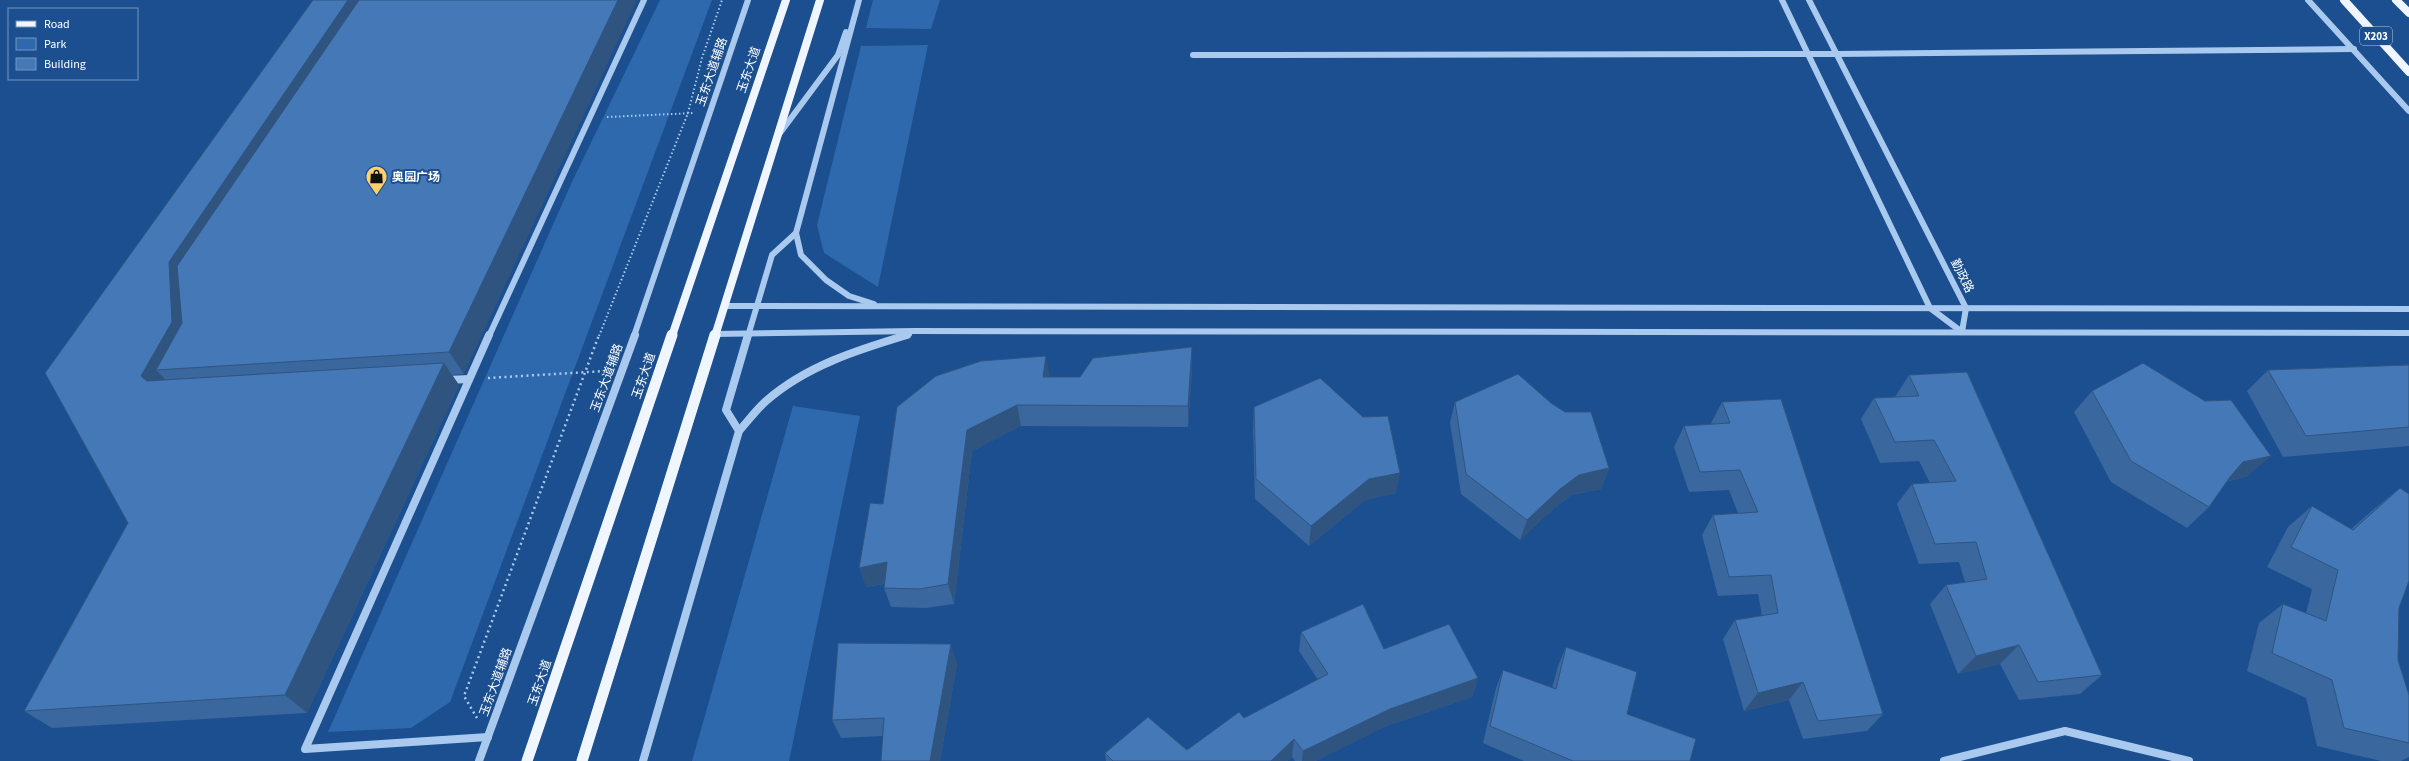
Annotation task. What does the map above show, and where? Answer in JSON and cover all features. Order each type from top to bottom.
[{"type":"main road","name":"玉东大道","points":[[527,761],[786,0]]},
{"type":"main road","points":[[582,761],[820,0]]},
{"type":"main road","name":"X203","points":[[2344,0],[2409,72]]},
{"type":"main road","points":[[2396,0],[2409,13]]},
{"type":"street","points":[[488,737],[306,749],[469,379],[644,0]]},
{"type":"street","name":"玉东大道辅路","points":[[479,761],[657,273],[748,0]]},
{"type":"street","points":[[777,138],[838,55],[858,0]]},
{"type":"street","points":[[858,0],[796,233],[801,255],[826,280],[849,296],[882,306]]},
{"type":"street","points":[[1782,0],[1930,308],[1962,332]]},
{"type":"street","name":"勤政路","points":[[1809,0],[1966,308],[1962,332]]},
{"type":"street","points":[[2308,0],[2409,111]]},
{"type":"street","points":[[1193,55],[1836,54],[2354,49]]},
{"type":"street","points":[[739,431],[726,410],[772,254],[796,233]]},
{"type":"street","points":[[724,306],[2409,309]]},
{"type":"street","points":[[643,761],[739,431],[764,402],[799,377],[840,356],[915,331]]},
{"type":"street","points":[[715,334],[915,331],[2409,333]]},
{"type":"street","points":[[437,381],[469,379]]},
{"type":"street","points":[[1944,761],[2065,731],[2189,761]]},
{"type":"path","points":[[488,737],[464,696],[584,372],[688,113],[702,58],[722,0]]},
{"type":"path","points":[[590,118],[710,112]]},
{"type":"path","points":[[469,379],[622,370]]},
{"type":"green space","points":[[660,0],[712,0],[450,702],[411,728],[328,732],[571,184]]},
{"type":"green space","points":[[873,0],[940,0],[931,29],[866,28]]},
{"type":"green space","points":[[928,45],[878,287],[824,253],[817,225],[861,46]]},
{"type":"green space","points":[[793,406],[860,416],[789,761],[692,761]]},
{"type":"building","points":[[313,0],[348,0],[169,262],[172,322],[141,376],[147,381],[444,363],[285,695],[24,711],[128,523],[45,373]]},
{"type":"building","points":[[359,0],[618,0],[449,352],[156,370],[182,323],[177,266]]},
{"type":"building","points":[[1192,347],[1188,406],[1017,405],[967,430],[948,584],[920,589],[884,588],[887,562],[859,568],[870,503],[883,504],[897,407],[936,376],[981,361],[1046,356],[1043,377],[1080,377],[1093,358]]},
{"type":"building","points":[[2143,363],[2205,401],[2231,400],[2271,456],[2243,462],[2230,477],[2209,507],[2131,461],[2092,391]]},
{"type":"building","points":[[2409,365],[2409,427],[2306,436],[2268,370]]},
{"type":"building","points":[[1967,372],[2102,675],[2038,682],[2019,645],[1976,656],[1946,585],[1987,579],[1976,542],[1935,544],[1912,484],[1956,481],[1934,440],[1895,442],[1874,398],[1919,396],[1909,375]]},
{"type":"building","points":[[1518,374],[1551,403],[1565,412],[1591,412],[1609,468],[1579,475],[1560,489],[1527,520],[1466,474],[1455,402]]},
{"type":"building","points":[[1320,378],[1363,417],[1388,416],[1400,473],[1369,479],[1311,526],[1256,479],[1254,407]]},
{"type":"building","points":[[1781,399],[1883,714],[1818,721],[1803,682],[1758,693],[1735,620],[1778,613],[1771,575],[1729,577],[1713,515],[1758,512],[1740,470],[1700,472],[1684,426],[1730,423],[1722,402]]},
{"type":"building","points":[[2400,488],[2409,494],[2409,581],[2399,608],[2398,660],[2409,695],[2409,743],[2344,728],[2332,680],[2272,653],[2283,604],[2326,621],[2338,570],[2291,547],[2312,506],[2353,530]]},
{"type":"building","points":[[1363,604],[1384,649],[1449,624],[1478,678],[1390,709],[1303,751],[1294,739],[1271,761],[1113,761],[1105,753],[1148,717],[1187,750],[1239,712],[1244,718],[1328,674],[1301,632]]},
{"type":"building","points":[[838,643],[951,644],[930,761],[881,761],[884,718],[832,720]]},
{"type":"building","points":[[1566,647],[1637,672],[1627,714],[1696,739],[1690,761],[1573,761],[1490,726],[1503,670],[1556,689]]},
{"type":"place","name":"奥园广场","points":[[376,196]]}]
